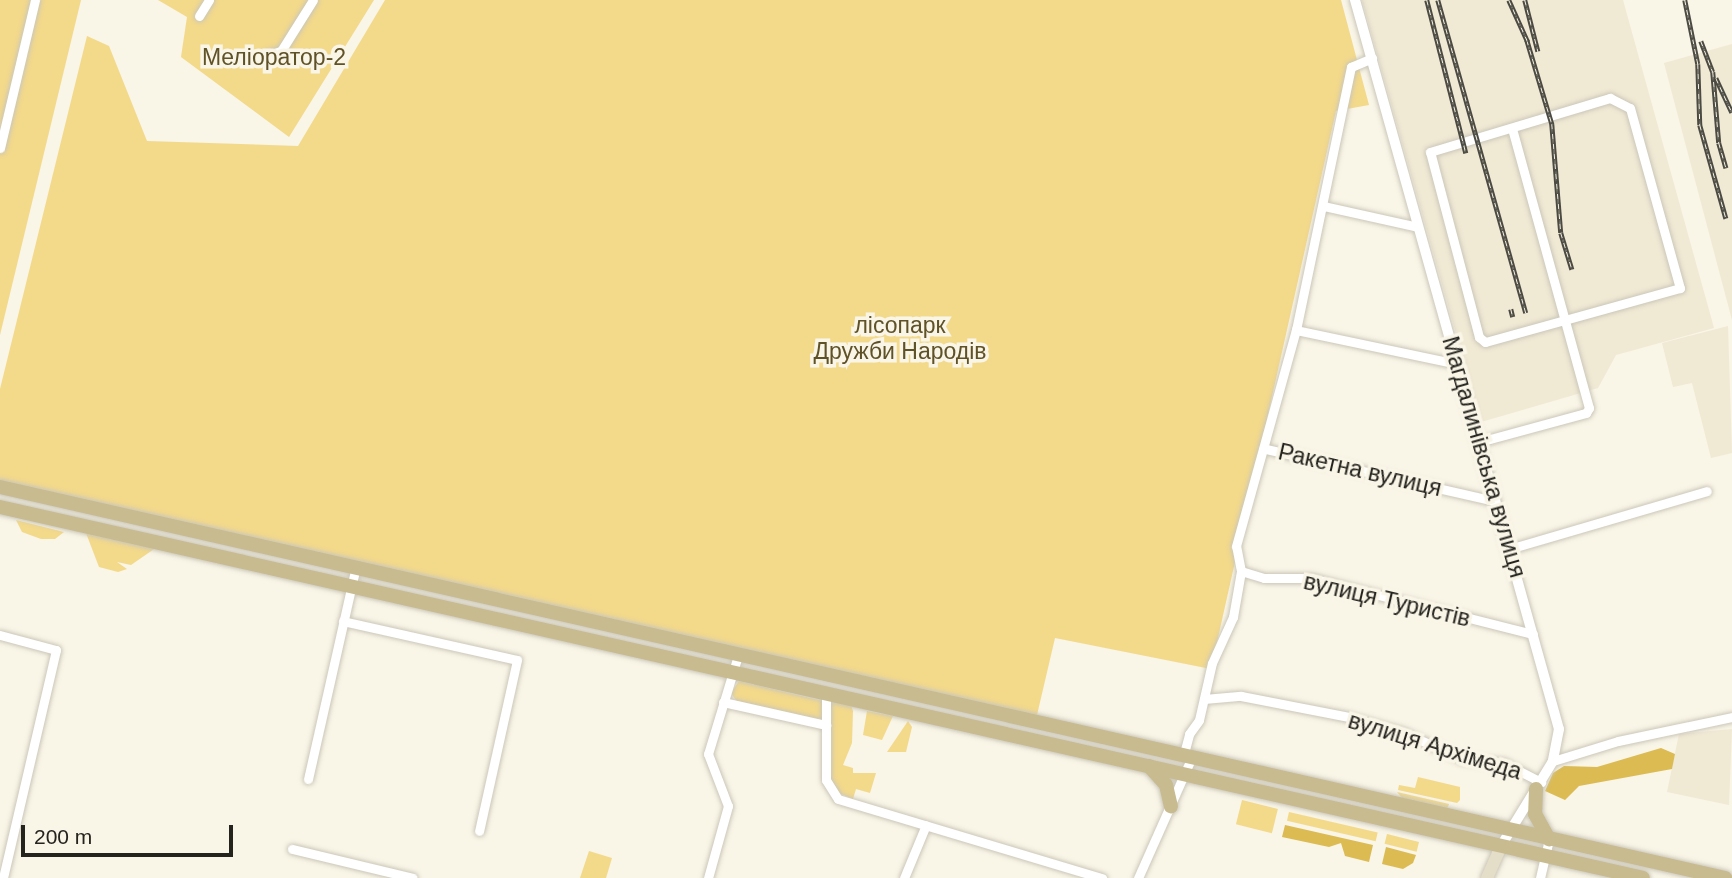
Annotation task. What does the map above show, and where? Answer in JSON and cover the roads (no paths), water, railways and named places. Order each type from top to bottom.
[{"type":"main road","points":[[0,487],[356,566],[1511,832],[1724,878]]},
{"type":"main road","points":[[0,507],[352,584],[1643,878]]},
{"type":"main road","points":[[1149,766],[1166,785],[1171,806]]},
{"type":"main road","points":[[1539,785],[1535,814],[1549,839]]},
{"type":"main road","points":[[1487,878],[1501,846]]},
{"type":"street","points":[[0,148],[35,0]]},
{"type":"street","points":[[199,16],[209,0]]},
{"type":"street","points":[[267,55],[281,51],[313,0]]},
{"type":"street","name":"Магдалинівська вулиця","points":[[1355,0],[1559,729],[1553,761],[1501,846]]},
{"type":"street","points":[[1138,878],[1185,774],[1212,663],[1233,617],[1241,571],[1236,546],[1248,492],[1266,449],[1296,330],[1351,67],[1372,58]]},
{"type":"street","points":[[1609,98],[1625,103],[1682,281],[1674,290],[1564,318],[1481,340],[1443,213],[1430,152],[1609,98]]},
{"type":"street","points":[[1479,442],[1589,411],[1512,129]]},
{"type":"street","points":[[1324,206],[1418,227]]},
{"type":"street","points":[[1296,330],[1458,364]]},
{"type":"street","name":"Ракетна вулиця","points":[[1266,449],[1495,501]]},
{"type":"street","points":[[1509,548],[1707,491]]},
{"type":"street","points":[[308,779],[356,566]]},
{"type":"street","name":"вулиця Туристів","points":[[1241,571],[1264,578],[1311,579],[1533,634]]},
{"type":"street","points":[[344,621],[517,660],[479,831]]},
{"type":"street","points":[[0,635],[56,650],[3,878]]},
{"type":"street","points":[[708,878],[728,806],[708,761],[738,655]]},
{"type":"street","points":[[826,692],[829,791],[838,800],[1102,878]]},
{"type":"street","name":"вулиця Архімеда","points":[[1204,699],[1241,696],[1349,717],[1405,733],[1462,759],[1504,763],[1539,785]]},
{"type":"street","points":[[723,702],[826,725]]},
{"type":"street","points":[[1553,761],[1627,739],[1732,717]]},
{"type":"street","points":[[904,878],[926,825]]},
{"type":"street","points":[[1540,878],[1549,839]]},
{"type":"street","points":[[292,849],[413,878]]},
{"type":"railway","points":[[1427,0],[1466,153]]},
{"type":"railway","points":[[1438,0],[1526,313]]},
{"type":"railway","points":[[1509,0],[1528,42]]},
{"type":"railway","points":[[1525,0],[1538,51]]},
{"type":"railway","points":[[1685,0],[1698,64],[1700,125],[1726,218]]},
{"type":"railway","points":[[1527,40],[1552,124],[1561,233],[1572,269]]},
{"type":"railway","points":[[1701,41],[1713,72],[1719,143],[1726,168]]},
{"type":"railway","points":[[1716,78],[1732,112]]},
{"type":"railway","points":[[1511,309],[1513,317]]},
{"type":"park label","name":"Меліоратор-2","points":[[274,57]]},
{"type":"park label","name":"лісопарк Дружби Народів","points":[[900,338]]}]
